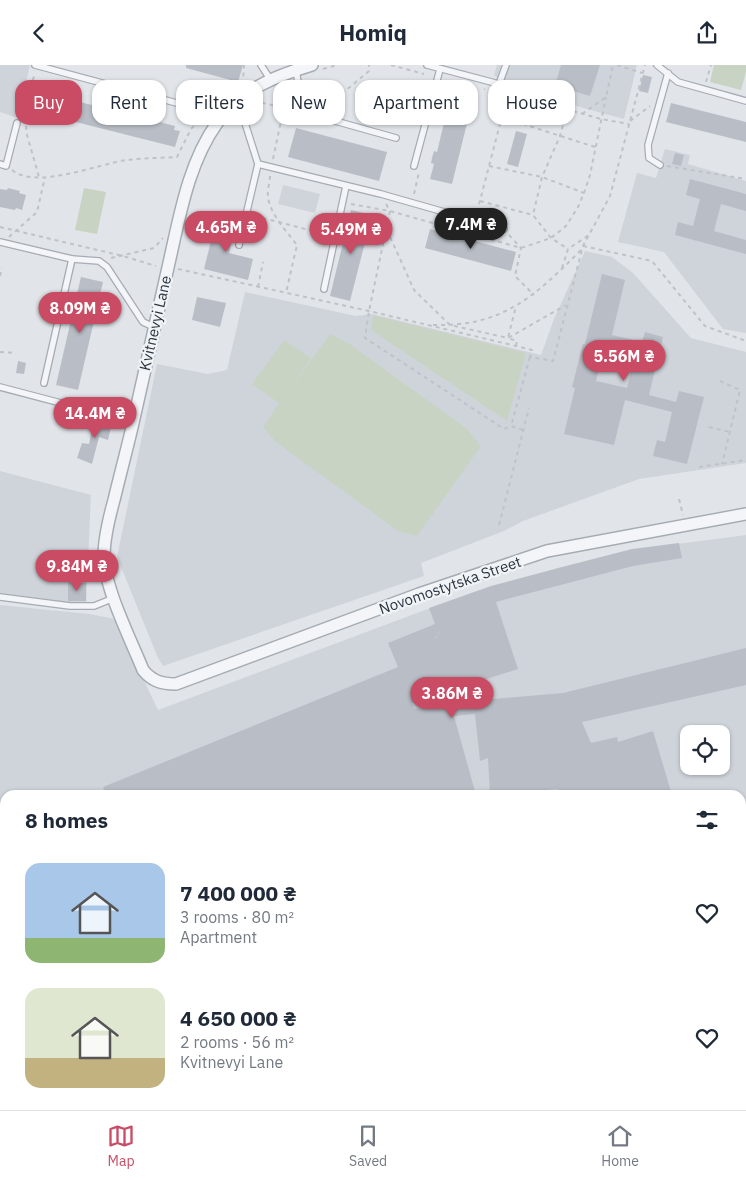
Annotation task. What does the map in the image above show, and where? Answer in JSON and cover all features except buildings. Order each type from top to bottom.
[{"type":"street","name":"Kvitnevyi Lane","points":[[263,85],[270,79],[312,65]]},
{"type":"street","name":"Kvitnevyi Lane","points":[[163,684],[150,679],[143,670],[114,599],[106,573],[105,539],[187,186],[206,141],[215,125]]},
{"type":"street","name":"Novomostytska Street","points":[[163,684],[176,684],[419,594],[547,551],[685,527],[746,514]]},
{"type":"lane","points":[[36,65],[175,103]]},
{"type":"lane","points":[[261,65],[270,79]]},
{"type":"lane","points":[[427,65],[488,81]]},
{"type":"lane","points":[[500,80],[506,65]]},
{"type":"lane","points":[[657,65],[678,82],[746,101]]},
{"type":"lane","points":[[414,165],[440,69]]},
{"type":"lane","points":[[296,70],[298,80]]},
{"type":"lane","points":[[660,165],[649,159],[648,145],[668,73]]},
{"type":"lane","points":[[345,124],[396,138]]},
{"type":"lane","points":[[3,165],[15,125]]},
{"type":"lane","points":[[239,245],[258,164],[246,125]]},
{"type":"lane","points":[[258,164],[504,229]]},
{"type":"lane","points":[[324,289],[346,186]]},
{"type":"lane","points":[[1,242],[72,259],[99,261],[107,267],[143,322],[154,327]]},
{"type":"lane","points":[[44,383],[72,259]]},
{"type":"lane","points":[[0,387],[50,403],[133,422]]},
{"type":"lane","points":[[0,597],[70,606],[94,606],[114,599]]},
{"type":"path","points":[[36,65],[24,109],[27,135],[39,177]]},
{"type":"path","points":[[175,103],[189,95],[204,94],[238,85],[243,81],[244,65]]},
{"type":"path","points":[[345,91],[369,71],[369,65]]},
{"type":"path","points":[[391,65],[438,77]]},
{"type":"path","points":[[342,202],[390,211],[521,247],[551,238],[566,227],[584,193],[613,65]]},
{"type":"path","points":[[617,65],[642,73]]},
{"type":"path","points":[[428,325],[450,325],[482,321],[509,311],[534,295],[582,248],[610,196],[644,65]]},
{"type":"path","points":[[704,89],[711,65]]},
{"type":"path","points":[[479,86],[488,93]]},
{"type":"path","points":[[582,113],[606,97]]},
{"type":"path","points":[[575,112],[601,119],[629,123],[662,97]]},
{"type":"path","points":[[3,165],[18,175],[49,178],[127,160],[177,157],[191,129],[195,125]]},
{"type":"path","points":[[474,222],[500,125]]},
{"type":"path","points":[[526,125],[595,147]]},
{"type":"path","points":[[534,215],[542,177],[563,125]]},
{"type":"path","points":[[489,165],[542,177],[584,193]]},
{"type":"path","points":[[660,165],[746,179]]},
{"type":"path","points":[[1,242],[37,212],[45,177]]},
{"type":"path","points":[[480,201],[534,215],[551,238],[568,249]]},
{"type":"path","points":[[390,211],[365,339],[504,429],[511,426],[523,430]]},
{"type":"path","points":[[246,214],[335,237]]},
{"type":"path","points":[[99,261],[154,247],[178,223]]},
{"type":"path","points":[[0,227],[123,256],[167,269],[178,269],[369,311],[532,350],[511,426]]},
{"type":"path","points":[[504,229],[521,247]]},
{"type":"path","points":[[387,230],[414,290],[450,325],[517,341],[516,346]]},
{"type":"path","points":[[562,269],[568,249],[591,233]]},
{"type":"path","points":[[286,293],[297,245]]},
{"type":"path","points":[[521,247],[515,276],[534,295]]},
{"type":"path","points":[[530,357],[553,361],[582,248]]},
{"type":"path","points":[[582,248],[652,261],[704,326],[746,341]]},
{"type":"path","points":[[258,287],[263,263]]},
{"type":"path","points":[[0,276],[2,268]]},
{"type":"path","points":[[508,339],[567,305]]},
{"type":"path","points":[[508,339],[517,306]]},
{"type":"path","points":[[0,351],[15,353]]},
{"type":"path","points":[[720,381],[740,391],[722,463]]},
{"type":"path","points":[[499,525],[529,408]]},
{"type":"path","points":[[709,427],[730,432]]},
{"type":"path","points":[[699,467],[746,460]]},
{"type":"path","points":[[679,499],[685,527]]},
{"type":"path","points":[[434,638],[440,636],[441,629]]},
{"type":"shaded area","points":[[0,65],[30,65],[27,80],[15,80],[15,117],[0,112]]},
{"type":"shaded area","points":[[497,65],[637,65],[624,119],[575,106],[575,80],[500,80],[494,75]]},
{"type":"shaded area","points":[[665,149],[690,155],[688,164],[746,181],[746,333],[723,329],[664,252],[618,242],[637,173],[656,178]]},
{"type":"shaded area","points":[[283,185],[320,194],[315,213],[278,204]]},
{"type":"shaded area","points":[[585,251],[612,257],[633,273],[691,338],[746,352],[746,463],[639,479],[523,521],[504,531],[421,563],[424,576],[163,666],[117,557],[157,364],[208,374],[227,370],[245,292],[356,316],[372,314],[541,355],[554,319]]},
{"type":"shaded area","points":[[0,471],[91,495],[86,605],[0,593]]},
{"type":"shaded area","points":[[746,535],[746,790],[0,790],[0,605],[89,614],[115,619],[158,710],[491,587],[632,550]]},
{"type":"green space","points":[[714,65],[746,65],[741,90],[710,82]]},
{"type":"green space","points":[[84,188],[106,192],[97,234],[75,230]]},
{"type":"green space","points":[[373,315],[526,353],[507,421],[371,330]]},
{"type":"green space","points":[[330,334],[348,343],[467,429],[481,446],[417,536],[398,531],[276,442],[263,427],[279,403],[252,384],[284,340],[311,358],[287,393]]}]
